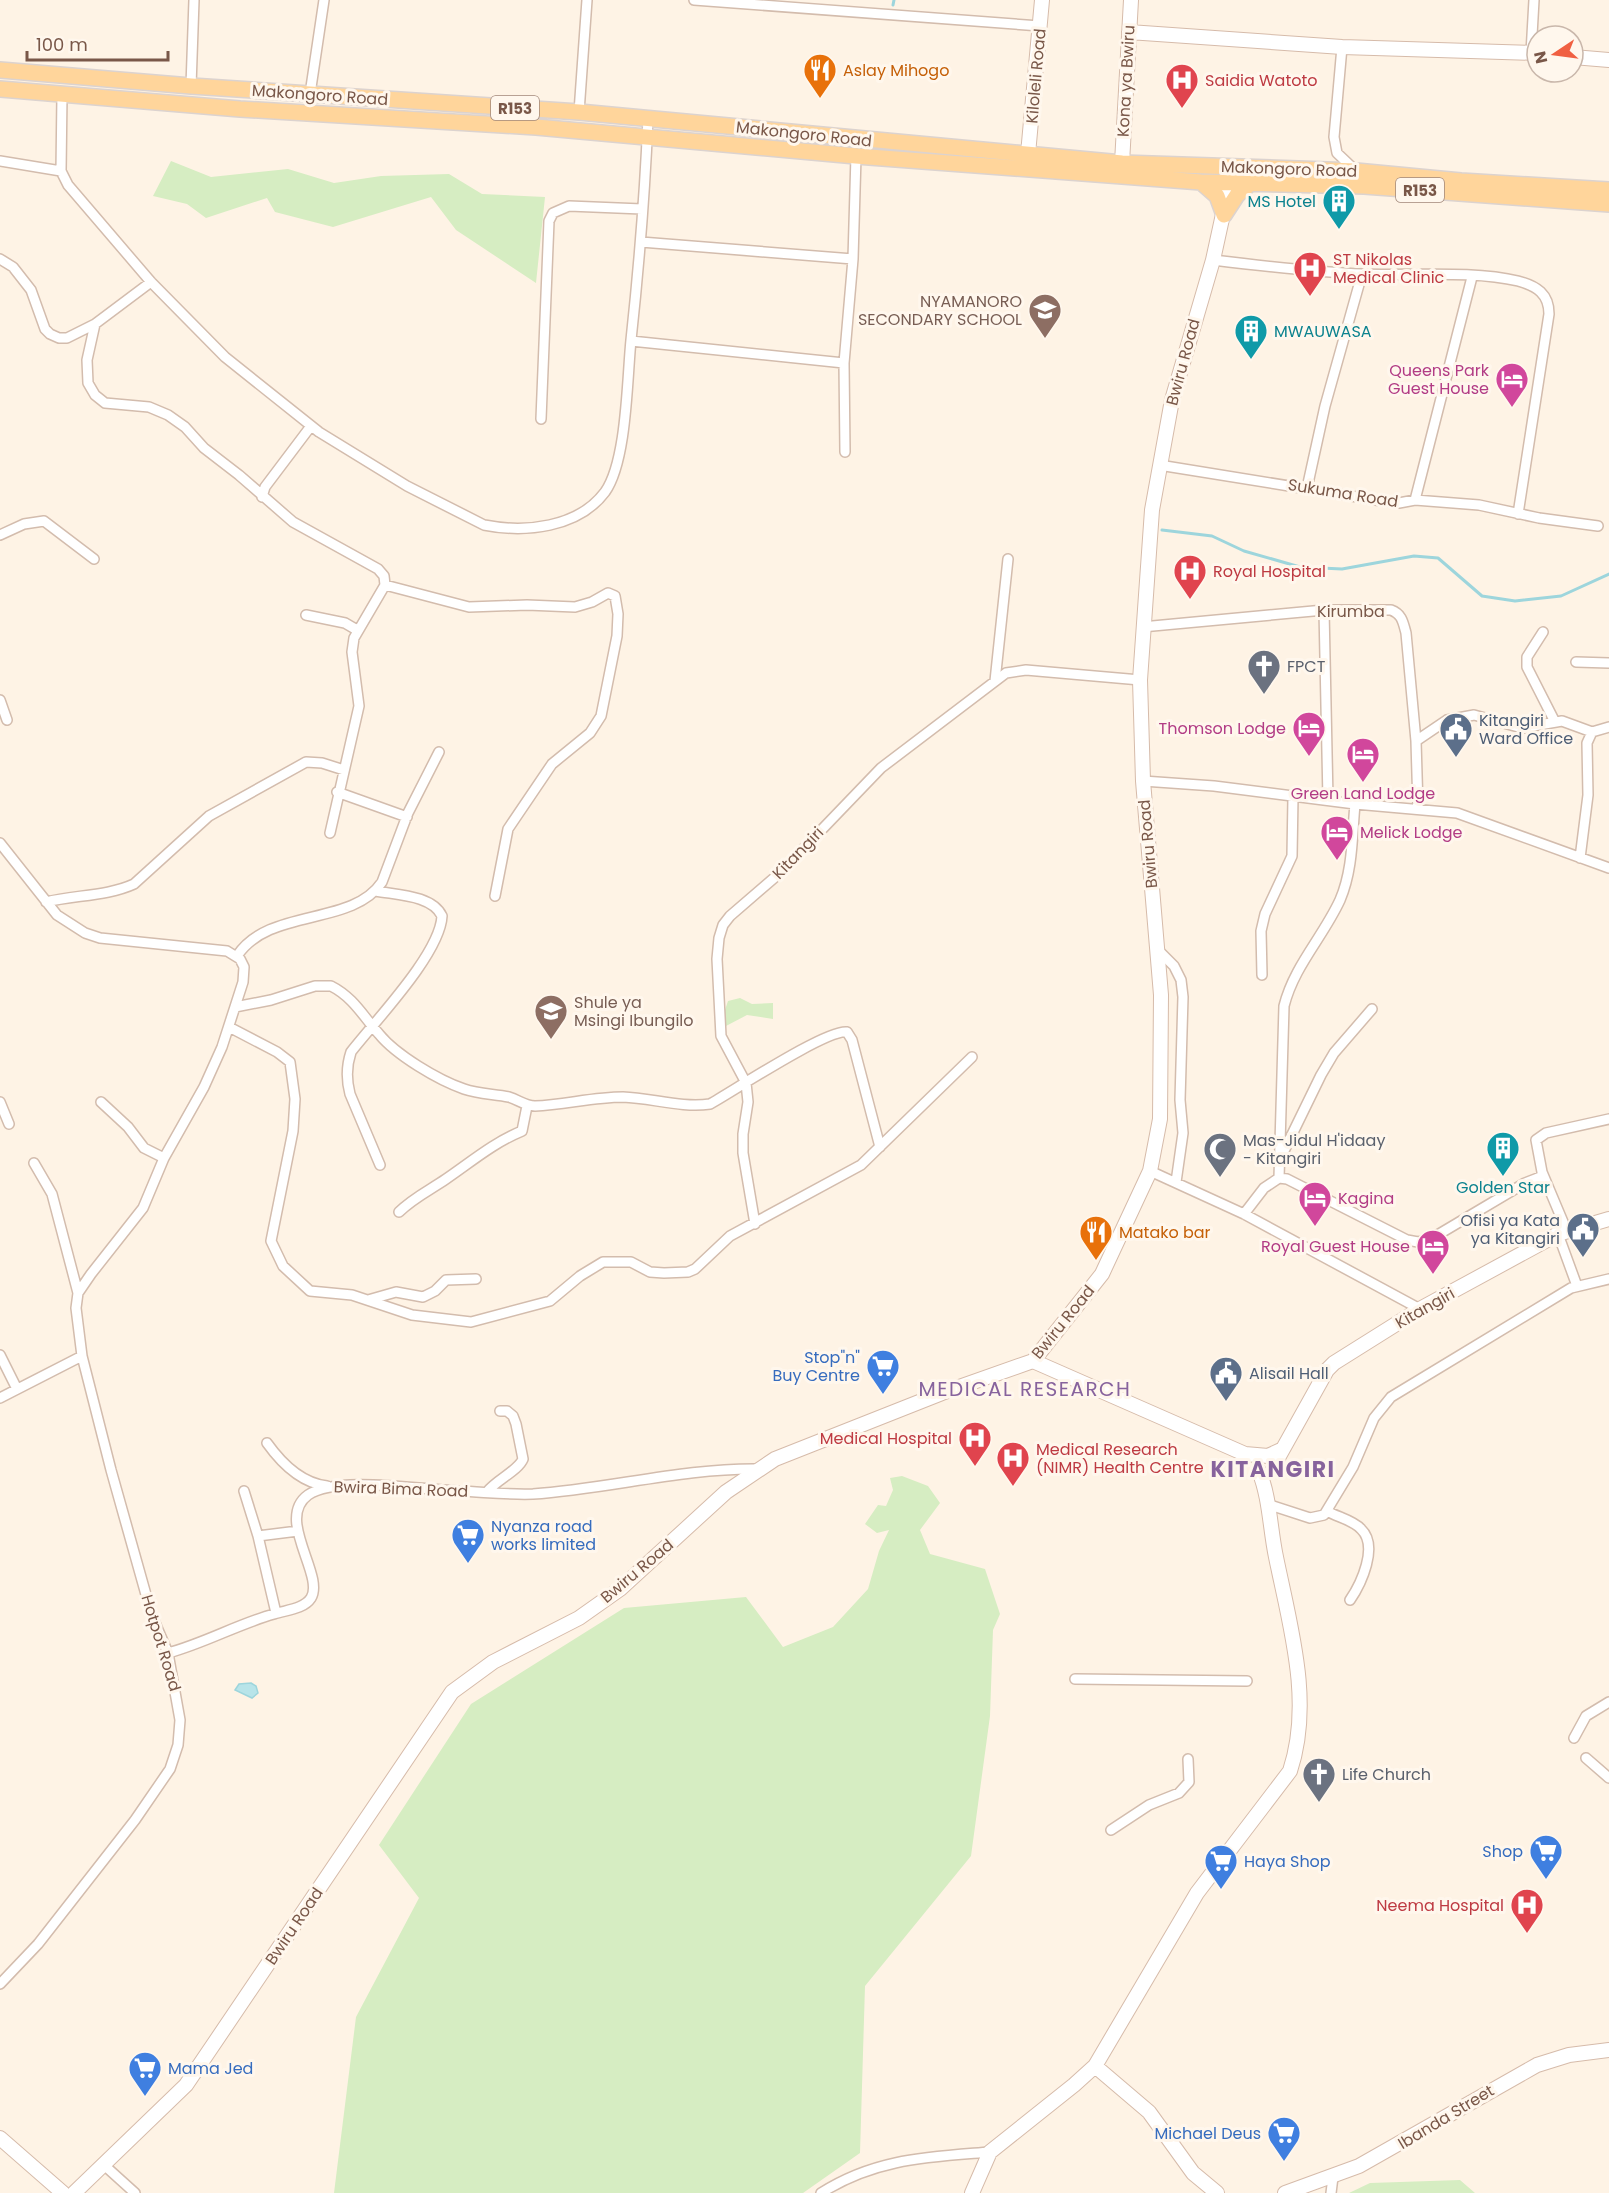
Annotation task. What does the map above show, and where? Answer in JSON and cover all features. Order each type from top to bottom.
[{"type":"main road","name":"Kiloleli Road","points":[[1027,169],[1042,0]]},
{"type":"main road","name":"Kona ya Bwiru","points":[[1122,163],[1131,0]]},
{"type":"main road","points":[[1129,32],[1342,47],[1525,53]]},
{"type":"main road","points":[[1585,58],[1609,60]]},
{"type":"main road","name":"Makongoro Road","points":[[0,70],[191,86],[579,112],[864,140],[1029,152],[1232,175],[1356,171],[1461,181],[1609,190]]},
{"type":"main road","name":"Makongoro Road","points":[[0,89],[647,136],[856,156],[1201,182],[1232,175],[1252,182],[1364,186],[1609,204]]},
{"type":"main road","name":"Bwiru Road","points":[[74,2193],[186,2085],[452,1692],[493,1662],[579,1618],[620,1589],[726,1492],[758,1469],[787,1453],[831,1435],[1033,1361],[1102,1274],[1150,1171],[1160,1119],[1162,1055],[1159,951],[1143,782],[1140,680],[1152,510],[1175,389],[1213,260],[1232,175]]},
{"type":"main road","points":[[1201,182],[1217,196],[1224,215]]},
{"type":"main road","points":[[1224,215],[1237,195],[1252,182]]},
{"type":"main road","name":"Kitangiri","points":[[1264,1468],[1283,1449],[1327,1370],[1334,1363],[1420,1309],[1562,1232],[1609,1219]]},
{"type":"main road","points":[[972,2193],[990,2152],[1095,2066],[1108,2048],[1172,1932],[1224,1856],[1275,1793],[1290,1771],[1298,1748],[1295,1642],[1267,1504],[1264,1468],[1245,1454],[1033,1361]]},
{"type":"main road","name":"Ibanda Street","points":[[1285,2193],[1333,2177],[1418,2134],[1502,2083],[1537,2065],[1569,2055],[1609,2050]]},
{"type":"main road","points":[[1095,2066],[1149,2112],[1193,2173],[1217,2193]]},
{"type":"main road","points":[[0,2138],[63,2193]]},
{"type":"street","points":[[191,86],[194,0]]},
{"type":"street","points":[[310,94],[311,75],[324,0]]},
{"type":"street","points":[[579,112],[587,0]]},
{"type":"street","points":[[694,0],[1040,26]]},
{"type":"street","points":[[1534,0],[1534,24]]},
{"type":"street","points":[[1342,47],[1334,137],[1337,153],[1356,171]]},
{"type":"street","points":[[62,95],[61,171],[68,185],[151,282],[225,357],[311,426],[407,486],[484,525],[513,528],[565,522],[598,499],[613,477],[621,440],[641,242],[648,118]]},
{"type":"street","points":[[845,452],[844,363],[853,259],[856,156]]},
{"type":"street","points":[[0,161],[61,171]]},
{"type":"street","points":[[541,419],[549,221],[553,213],[569,206],[642,210]]},
{"type":"street","points":[[641,242],[853,259]]},
{"type":"street","points":[[0,259],[13,267],[31,290],[45,329],[59,338],[67,338],[95,324],[151,282]]},
{"type":"street","points":[[1213,260],[1288,269],[1518,281],[1545,294],[1549,301],[1542,364],[1518,514]]},
{"type":"street","points":[[1307,488],[1322,417],[1362,274]]},
{"type":"street","points":[[1415,500],[1472,277]]},
{"type":"street","points":[[95,324],[87,360],[88,383],[95,395],[105,403],[149,407],[168,414],[262,496],[301,526],[378,569],[384,576],[385,585],[357,630],[352,652],[359,706],[337,792],[330,833]]},
{"type":"street","points":[[631,341],[844,363]]},
{"type":"street","points":[[262,496],[265,487],[311,426]]},
{"type":"street","name":"Sukuma Road","points":[[1159,465],[1399,503],[1415,500],[1479,506],[1598,526]]},
{"type":"street","points":[[0,535],[24,524],[44,521],[94,559]]},
{"type":"street","points":[[995,681],[1008,559]]},
{"type":"street","points":[[385,585],[469,607],[527,605],[575,607],[592,602],[608,593],[615,596],[618,614],[617,636],[601,716],[590,733],[552,764],[508,829],[495,896]]},
{"type":"street","points":[[1324,610],[1328,800]]},
{"type":"street","name":"Kirumba","points":[[1142,627],[1324,610],[1391,610],[1402,619],[1416,741],[1418,808]]},
{"type":"street","points":[[306,615],[345,623],[357,630]]},
{"type":"street","points":[[1543,632],[1527,657],[1527,667],[1556,722]]},
{"type":"street","points":[[1576,662],[1609,663]]},
{"type":"street","name":"Kitangiri","points":[[746,1083],[728,1053],[721,1036],[717,959],[719,938],[723,925],[730,916],[781,872],[872,776],[1006,673],[1026,670],[1140,680]]},
{"type":"street","points":[[0,700],[7,720]]},
{"type":"street","points":[[1416,741],[1435,726],[1461,716],[1489,717],[1521,728],[1556,722],[1575,724],[1592,732],[1609,727]]},
{"type":"street","points":[[1580,858],[1588,795],[1587,743],[1592,732]]},
{"type":"street","points":[[237,956],[245,945],[264,931],[359,901],[376,891],[407,817],[439,752]]},
{"type":"street","points":[[46,902],[82,894],[120,890],[134,884],[209,816],[306,762],[322,763],[344,770]]},
{"type":"street","points":[[1143,782],[1215,786],[1355,804],[1457,813],[1609,868]]},
{"type":"street","points":[[337,792],[407,817]]},
{"type":"street","points":[[1262,975],[1261,931],[1265,915],[1292,856],[1293,797]]},
{"type":"street","points":[[1279,1178],[1284,1006],[1299,966],[1326,927],[1340,899],[1349,866],[1355,804]]},
{"type":"street","points":[[0,843],[46,902],[70,926],[100,938],[228,951],[237,956],[244,974],[229,1027],[204,1087],[165,1158],[136,1220],[78,1293]]},
{"type":"street","points":[[376,891],[429,902],[439,909],[442,916],[437,935],[421,964],[351,1052],[347,1066],[347,1082],[380,1165]]},
{"type":"street","points":[[1159,951],[1174,966],[1181,980],[1184,997],[1179,1100],[1183,1134],[1176,1182]]},
{"type":"street","points":[[235,1007],[272,1000],[315,986],[331,986],[363,1012],[392,1047],[432,1074],[464,1089],[512,1098],[527,1106],[556,1105],[607,1097],[642,1098],[696,1106],[711,1104],[799,1050],[836,1032],[847,1032],[852,1040],[880,1147]]},
{"type":"street","points":[[1280,1160],[1334,1053],[1372,1009]]},
{"type":"street","points":[[229,1027],[277,1052],[290,1062],[294,1085],[290,1152],[271,1232],[272,1247],[276,1256],[293,1277],[310,1291],[368,1300],[412,1315],[471,1322],[550,1301],[592,1268],[611,1260],[632,1262],[650,1272],[688,1272],[720,1243],[838,1180],[861,1165],[972,1057]]},
{"type":"street","points":[[746,1083],[748,1102],[743,1134],[743,1153],[755,1224]]},
{"type":"street","points":[[0,1102],[9,1124]]},
{"type":"street","points":[[101,1102],[128,1127],[144,1148],[165,1158]]},
{"type":"street","points":[[399,1212],[412,1200],[488,1148],[524,1129],[527,1106]]},
{"type":"street","points":[[1577,1286],[1535,1146],[1539,1137],[1609,1119]]},
{"type":"street","name":"Hotpot Road","points":[[0,1984],[38,1944],[135,1820],[170,1769],[178,1744],[180,1720],[168,1653],[153,1616],[111,1470],[82,1356],[76,1308],[78,1293],[52,1194],[34,1163]]},
{"type":"street","points":[[1150,1171],[1244,1214],[1420,1309]]},
{"type":"street","points":[[1244,1214],[1264,1188],[1279,1178],[1287,1179],[1407,1240],[1418,1242],[1430,1240],[1525,1183],[1544,1176]]},
{"type":"street","points":[[368,1300],[396,1292],[423,1297],[435,1291],[446,1280],[476,1279]]},
{"type":"street","points":[[1267,1504],[1310,1518],[1320,1517],[1327,1511],[1353,1467],[1374,1419],[1391,1397],[1577,1286],[1609,1280]]},
{"type":"street","points":[[0,1355],[17,1389]]},
{"type":"street","points":[[0,1398],[82,1356]]},
{"type":"street","points":[[487,1492],[498,1479],[521,1464],[523,1459],[513,1416],[507,1411],[500,1412]]},
{"type":"street","points":[[267,1443],[303,1480],[327,1486]]},
{"type":"street","name":"Bwira Bima Road","points":[[168,1653],[305,1604],[313,1594],[298,1531],[297,1514],[302,1501],[307,1496],[327,1486],[360,1485],[530,1494],[716,1471],[758,1469]]},
{"type":"street","points":[[244,1491],[258,1536],[276,1613]]},
{"type":"street","points":[[1327,1511],[1359,1527],[1366,1535],[1368,1543],[1364,1573],[1350,1600]]},
{"type":"street","points":[[258,1536],[298,1531]]},
{"type":"street","points":[[1074,1679],[1247,1681]]},
{"type":"street","points":[[1574,1738],[1586,1716],[1609,1702]]},
{"type":"street","points":[[1586,1758],[1609,1778]]},
{"type":"street","points":[[1111,1830],[1149,1805],[1179,1793],[1189,1782],[1188,1759]]},
{"type":"street","points":[[821,2193],[848,2178],[887,2163],[990,2152]]},
{"type":"street","points":[[104,2165],[135,2193]]},
{"type":"street","points":[[1331,2193],[1333,2177]]},
{"type":"green space","points":[[171,161],[211,177],[288,169],[334,183],[381,176],[449,174],[482,194],[545,197],[536,283],[456,230],[431,197],[333,227],[275,212],[267,198],[206,218],[187,204],[153,196]]},
{"type":"green space","points":[[740,998],[752,1004],[773,1003],[773,1019],[747,1015],[726,1026],[722,1019],[728,1001]]},
{"type":"green space","points":[[902,1476],[928,1486],[940,1503],[920,1530],[930,1554],[985,1569],[1000,1614],[993,1630],[990,1716],[971,1856],[865,1986],[860,2153],[803,2193],[334,2193],[356,2017],[419,1898],[379,1845],[471,1704],[624,1608],[746,1597],[783,1647],[833,1627],[868,1589],[879,1551],[889,1530],[877,1533],[865,1524],[878,1505],[886,1506],[893,1490],[890,1478]]},
{"type":"green space","points":[[1460,2180],[1475,2193],[1349,2193],[1370,2183]]},
{"type":"water","points":[[251,1683],[256,1686],[258,1693],[252,1698],[235,1690],[239,1684]]},
{"type":"waterway","points":[[893,5],[894,0]]},
{"type":"waterway","points":[[1162,530],[1212,536],[1244,551],[1300,567],[1342,569],[1414,556],[1438,558],[1482,596],[1515,601],[1561,596],[1609,574]]},
{"type":"place","name":"Aslay Mihogo","points":[[820,99]]},
{"type":"place","name":"Saidia Watoto","points":[[1182,109]]},
{"type":"place","name":"MS Hotel","points":[[1339,230]]},
{"type":"place","name":"ST Nikolas Medical Clinic","points":[[1310,297]]},
{"type":"place","name":"NYAMANORO SECONDARY SCHOOL","points":[[1045,339]]},
{"type":"place","name":"MWAUWASA","points":[[1251,360]]},
{"type":"place","name":"Queens Park Guest House","points":[[1512,408]]},
{"type":"place","name":"Royal Hospital","points":[[1190,600]]},
{"type":"place","name":"FPCT","points":[[1264,695]]},
{"type":"place","name":"Thomson Lodge","points":[[1309,757]]},
{"type":"place","name":"Kitangiri Ward Office","points":[[1456,758]]},
{"type":"place","name":"Green Land Lodge","points":[[1363,783]]},
{"type":"place","name":"Melick Lodge","points":[[1337,861]]},
{"type":"place","name":"Shule ya Msingi Ibungilo","points":[[551,1040]]},
{"type":"place","name":"Golden Star","points":[[1503,1177]]},
{"type":"place","name":"Mas-Jidul H'idaay - Kitangiri","points":[[1220,1178]]},
{"type":"place","name":"Kagina","points":[[1315,1227]]},
{"type":"place","name":"Ofisi ya Kata ya Kitangiri","points":[[1583,1258]]},
{"type":"place","name":"Matako bar","points":[[1096,1261]]},
{"type":"place","name":"Royal Guest House","points":[[1433,1275]]},
{"type":"place","name":"Stop\"n\" Buy Centre","points":[[883,1395]]},
{"type":"place","name":"Alisail Hall","points":[[1226,1402]]},
{"type":"place","name":"Medical Hospital","points":[[975,1467]]},
{"type":"place","name":"Medical Research (NIMR) Health Centre","points":[[1013,1487]]},
{"type":"place","name":"Nyanza road works limited","points":[[468,1564]]},
{"type":"place","name":"Life Church","points":[[1319,1803]]},
{"type":"place","name":"Shop","points":[[1546,1880]]},
{"type":"place","name":"Haya Shop","points":[[1221,1890]]},
{"type":"place","name":"Neema Hospital","points":[[1527,1934]]},
{"type":"place","name":"Mama Jed","points":[[145,2097]]},
{"type":"place","name":"Michael Deus","points":[[1284,2162]]},
{"type":"district","name":"MEDICAL RESEARCH","points":[[1025,1389]]},
{"type":"district","name":"KITANGIRI","points":[[1273,1469]]}]
